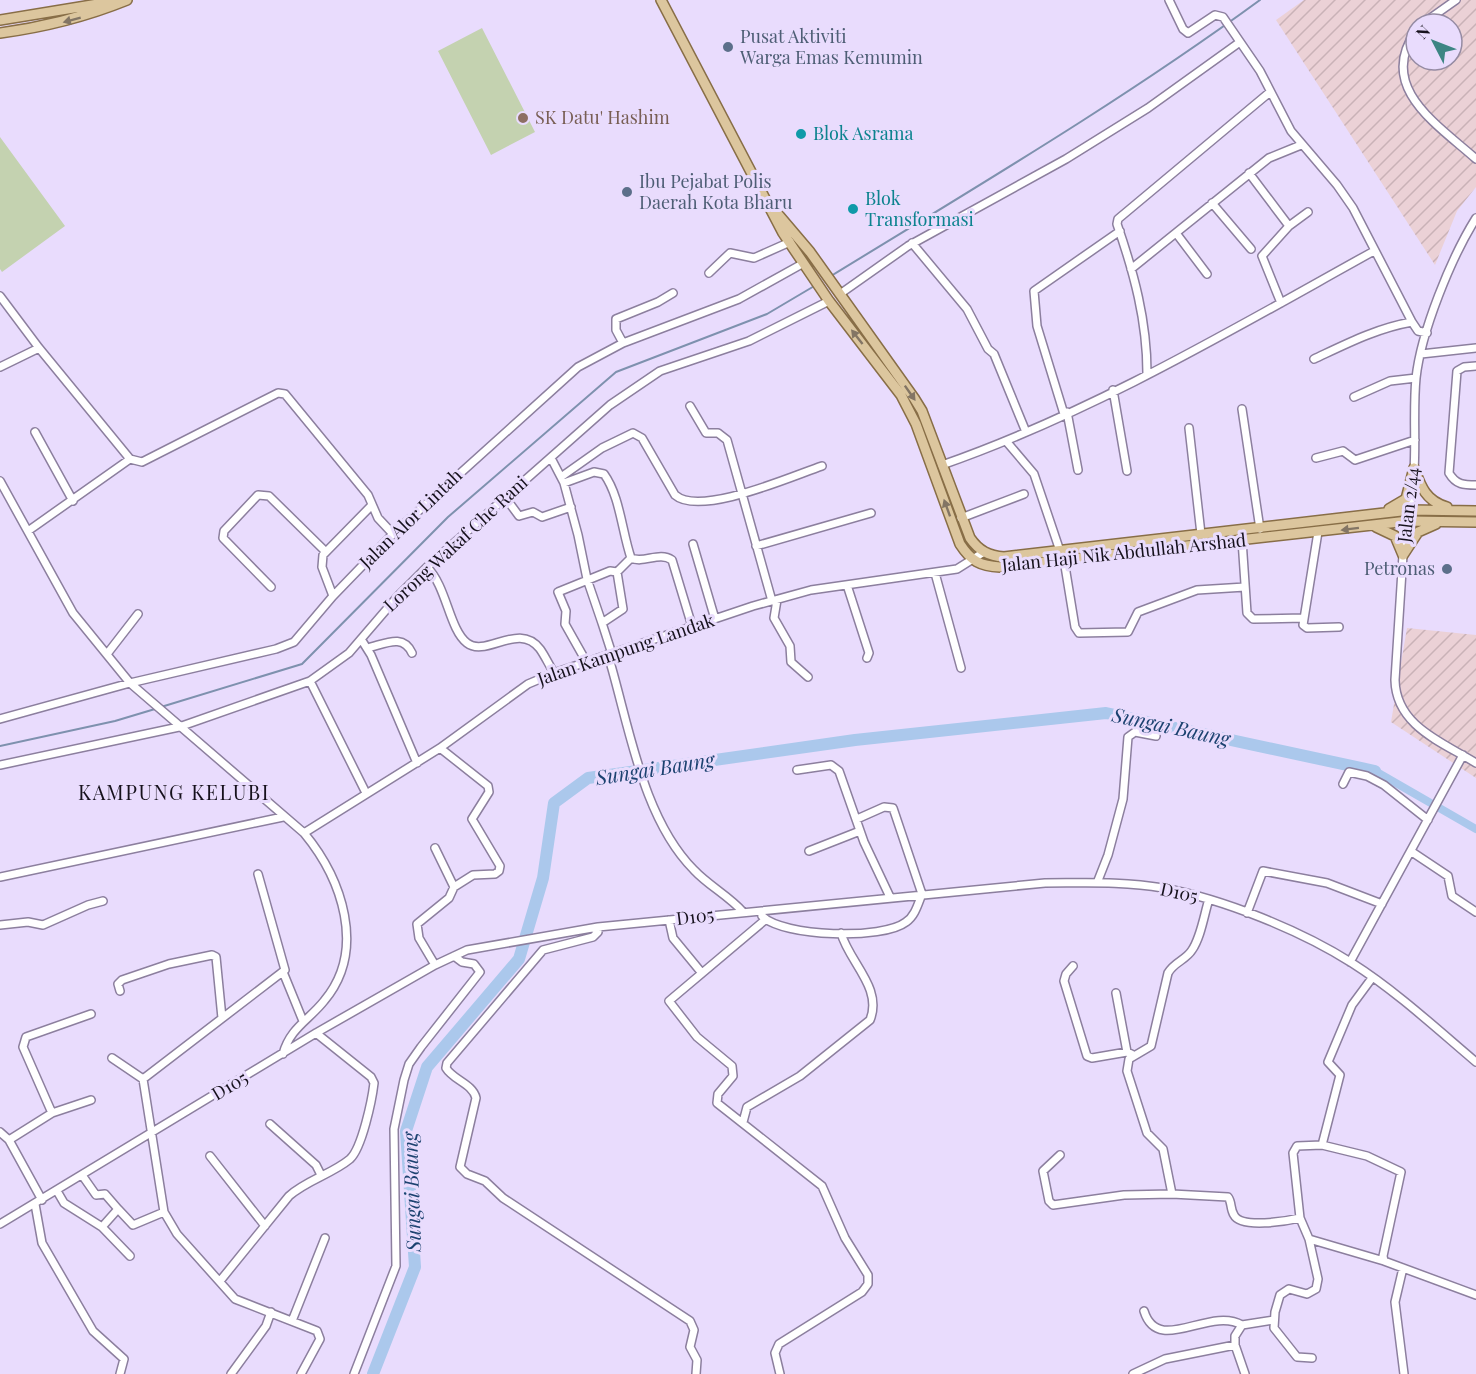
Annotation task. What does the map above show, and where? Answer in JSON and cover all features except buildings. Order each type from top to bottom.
[{"type":"main road","points":[[0,20],[118,0]]},
{"type":"main road","points":[[0,33],[57,24],[87,16],[127,0]]},
{"type":"main road","name":"Jalan Haji Nik Abdullah Arshad","points":[[663,0],[803,266],[901,395],[909,410],[960,544],[972,560],[984,567],[1000,567],[1408,521],[1476,522]]},
{"type":"main road","name":"Jalan Haji Nik Abdullah Arshad","points":[[768,203],[816,260],[914,398],[942,465],[961,519],[970,538],[984,552],[1004,557],[1410,510],[1476,511]]},
{"type":"main road","points":[[1414,468],[1422,490],[1431,500],[1461,511]]},
{"type":"main road","points":[[1369,515],[1399,506],[1407,499],[1414,468]]},
{"type":"main road","points":[[1403,555],[1418,532],[1447,520]]},
{"type":"main road","points":[[1372,526],[1395,536],[1403,555]]},
{"type":"street","points":[[1169,0],[1183,29],[1188,33],[1215,15],[1223,17],[1270,92],[1282,118],[1301,145],[1345,196],[1412,322],[1418,331],[1427,333]]},
{"type":"street","points":[[1439,12],[1456,0]]},
{"type":"street","points":[[840,294],[912,243],[1066,159],[1148,108],[1238,40]]},
{"type":"street","points":[[1404,54],[1403,75],[1407,89],[1431,119],[1476,159]]},
{"type":"street","points":[[1147,373],[1147,338],[1117,222],[1120,216],[1270,92]]},
{"type":"street","points":[[1131,269],[1249,173],[1278,152],[1301,145]]},
{"type":"street","points":[[1249,173],[1289,226]]},
{"type":"street","points":[[1212,203],[1251,249]]},
{"type":"street","points":[[1281,303],[1262,256],[1289,226],[1308,212]]},
{"type":"street","name":"Jalan 2/44","points":[[1476,218],[1456,255],[1427,333],[1416,378],[1414,468],[1403,555],[1395,680],[1401,709],[1416,725],[1476,763]]},
{"type":"street","points":[[1078,470],[1066,413],[1037,326],[1034,291],[1120,231]]},
{"type":"street","points":[[1176,233],[1207,274]]},
{"type":"street","points":[[710,273],[730,253],[754,258],[790,243]]},
{"type":"street","points":[[912,243],[967,309],[988,349],[994,354],[1026,432]]},
{"type":"street","points":[[942,465],[1006,441],[1113,390],[1281,303],[1374,251]]},
{"type":"street","name":"Jalan Alor Lintah","points":[[0,719],[130,683],[276,649],[294,642],[333,596],[393,534],[562,380],[592,358],[740,299],[803,266]]},
{"type":"street","points":[[623,344],[616,330],[616,319],[658,302],[672,293]]},
{"type":"street","points":[[0,296],[39,348],[130,459],[142,462],[278,393],[285,393],[368,495],[378,518],[393,534]]},
{"type":"street","name":"Lorong Wakaf Che Rani","points":[[0,765],[179,727],[310,681],[349,653],[398,596],[427,567],[610,405],[660,371],[749,341],[829,301]]},
{"type":"street","points":[[1314,359],[1358,338],[1395,325],[1412,322]]},
{"type":"street","points":[[0,367],[39,348]]},
{"type":"street","points":[[1421,354],[1476,348]]},
{"type":"street","points":[[1476,366],[1464,367],[1457,371],[1449,473],[1460,485],[1476,485]]},
{"type":"street","points":[[1354,397],[1390,381],[1416,378]]},
{"type":"street","points":[[1113,390],[1127,471]]},
{"type":"street","points":[[690,406],[706,434],[718,433],[727,440],[756,546],[775,600],[774,618],[790,646],[791,662],[808,677]]},
{"type":"street","points":[[1242,409],[1260,529]]},
{"type":"street","points":[[1189,428],[1202,534]]},
{"type":"street","points":[[35,432],[73,501]]},
{"type":"street","points":[[563,480],[602,448],[633,433],[643,439],[678,497],[708,501],[742,493],[822,466]]},
{"type":"street","points":[[1316,458],[1343,451],[1350,459],[1355,460],[1415,440]]},
{"type":"street","points":[[1006,441],[1034,474],[1060,551]]},
{"type":"street","points":[[551,458],[563,480],[571,507],[587,579],[602,623],[644,785],[665,830],[694,870],[743,912]]},
{"type":"street","points":[[28,531],[130,459]]},
{"type":"street","points":[[563,480],[594,472],[603,474],[614,488],[615,502],[629,542],[631,558]]},
{"type":"street","points":[[0,481],[73,613],[130,683],[170,720],[304,833],[322,860],[346,918],[348,939],[344,966],[338,981],[324,1001],[289,1036],[283,1054]]},
{"type":"street","points":[[961,519],[1024,494]]},
{"type":"street","points":[[271,587],[222,538],[224,531],[258,495],[269,496],[326,552]]},
{"type":"street","points":[[505,497],[519,516],[533,512],[542,517],[571,507]]},
{"type":"street","points":[[333,596],[321,559],[372,505]]},
{"type":"street","points":[[756,546],[871,513]]},
{"type":"street","points":[[1318,532],[1303,624],[1307,628],[1339,627]]},
{"type":"street","points":[[1242,540],[1247,613],[1253,619],[1304,618]]},
{"type":"street","points":[[693,544],[715,619]]},
{"type":"street","name":"Jalan Kampung Landak","points":[[304,833],[440,748],[528,684],[554,673],[775,600],[847,585],[957,569],[984,552]]},
{"type":"street","points":[[631,558],[637,560],[664,556],[672,560],[692,626]]},
{"type":"street","points":[[616,572],[631,558]]},
{"type":"street","points":[[1064,560],[1075,627],[1079,633],[1128,632],[1138,612],[1197,590],[1245,587]]},
{"type":"street","points":[[427,567],[435,575],[457,632],[468,644],[475,647],[512,638],[530,640],[539,648],[554,673]]},
{"type":"street","points":[[587,663],[565,624],[566,611],[558,593],[561,589],[587,579],[610,571],[616,572]]},
{"type":"street","points":[[602,623],[623,609],[616,572]]},
{"type":"street","points":[[935,573],[961,668]]},
{"type":"street","points":[[847,585],[869,653],[867,658]]},
{"type":"street","points":[[106,654],[138,614]]},
{"type":"street","points":[[361,639],[417,763]]},
{"type":"street","points":[[367,648],[401,641],[408,644],[412,653]]},
{"type":"street","points":[[310,681],[366,793]]},
{"type":"street","points":[[1097,883],[1108,855],[1124,799],[1128,737],[1135,732],[1155,736]]},
{"type":"street","points":[[435,965],[419,938],[417,924],[448,898],[454,887],[473,875],[495,874],[499,871],[500,866],[472,819],[489,789],[440,748]]},
{"type":"street","points":[[1350,962],[1463,755]]},
{"type":"street","points":[[797,770],[831,765],[839,771],[860,831],[890,897]]},
{"type":"street","points":[[1343,784],[1349,772],[1367,776],[1428,820]]},
{"type":"street","points":[[756,910],[765,920],[806,933],[873,932],[904,924],[914,912],[922,894],[893,808],[884,807],[857,819]]},
{"type":"street","points":[[0,877],[283,817]]},
{"type":"street","points":[[809,851],[860,831]]},
{"type":"street","points":[[435,848],[454,887]]},
{"type":"street","points":[[1412,852],[1448,876],[1452,895],[1476,912]]},
{"type":"street","points":[[1247,913],[1263,871],[1327,883],[1383,904]]},
{"type":"street","points":[[143,1079],[283,972],[285,966],[258,874]]},
{"type":"street","name":"D105","points":[[0,1224],[151,1135],[316,1033],[435,965],[454,956],[509,941],[598,927],[1045,883],[1097,883],[1162,888],[1209,899],[1247,913],[1350,962],[1476,1062]]},
{"type":"street","points":[[1073,966],[1065,974],[1064,981],[1084,1051],[1092,1058],[1147,1051],[1151,1046],[1168,973],[1171,966],[1187,956],[1194,947],[1209,899]]},
{"type":"street","points":[[0,925],[28,922],[43,925],[88,905],[103,902]]},
{"type":"street","points":[[765,920],[672,996],[670,1004],[697,1037],[732,1066],[733,1076],[716,1100],[726,1111],[822,1186],[846,1240],[866,1270],[869,1279],[862,1292],[780,1343],[776,1353],[780,1374]]},
{"type":"street","points":[[669,921],[673,938],[701,972]]},
{"type":"street","points":[[598,927],[598,932],[593,937],[542,951],[447,1063],[446,1068],[449,1073],[473,1090],[476,1098],[460,1167],[467,1174],[485,1181],[503,1198],[690,1321],[694,1330],[690,1347],[697,1360],[696,1374]]},
{"type":"street","points":[[743,1122],[747,1107],[800,1076],[870,1020],[874,1000],[868,982],[845,948],[841,933]]},
{"type":"street","points":[[120,991],[118,984],[122,980],[177,961],[212,955],[216,957],[222,1018]]},
{"type":"street","points":[[354,1374],[396,1266],[394,1130],[404,1080],[410,1064],[421,1047],[480,972],[474,964],[462,962],[454,956]]},
{"type":"street","points":[[283,972],[303,1021]]},
{"type":"street","points":[[1322,1145],[1340,1075],[1328,1062],[1352,1005],[1372,978]]},
{"type":"street","points":[[1116,993],[1130,1053],[1127,1071],[1147,1133],[1163,1149],[1172,1194]]},
{"type":"street","points":[[52,1113],[23,1047],[24,1040],[31,1033],[91,1014]]},
{"type":"street","points":[[220,1281],[289,1196],[303,1184],[345,1162],[357,1149],[374,1083],[370,1077],[316,1033]]},
{"type":"street","points":[[112,1058],[143,1079],[165,1212],[177,1234],[235,1299],[317,1331],[320,1337],[301,1374]]},
{"type":"street","points":[[9,1140],[52,1113],[91,1100]]},
{"type":"street","points":[[270,1124],[316,1165],[321,1175]]},
{"type":"street","points":[[0,1132],[9,1140],[38,1202],[42,1243],[94,1332],[124,1359],[120,1374]]},
{"type":"street","points":[[1312,1358],[1298,1357],[1276,1333],[1274,1320],[1277,1301],[1284,1290],[1306,1294],[1316,1289],[1318,1279],[1309,1239],[1300,1218],[1293,1153],[1297,1146],[1322,1145],[1367,1156],[1401,1172],[1383,1256],[1384,1261]]},
{"type":"street","points":[[210,1155],[265,1226]]},
{"type":"street","points":[[1059,1155],[1042,1171],[1049,1201],[1053,1205],[1124,1195],[1172,1194],[1228,1197],[1234,1216],[1242,1221],[1275,1224],[1300,1218]]},
{"type":"street","points":[[82,1175],[96,1195],[105,1194],[133,1225],[165,1212]]},
{"type":"street","points":[[57,1191],[64,1203],[102,1227],[130,1256]]},
{"type":"street","points":[[102,1227],[118,1209]]},
{"type":"street","points":[[292,1321],[325,1238]]},
{"type":"street","points":[[1309,1239],[1384,1261],[1476,1295]]},
{"type":"street","points":[[1403,1268],[1395,1302],[1404,1374]]},
{"type":"street","points":[[1144,1311],[1149,1325],[1158,1329],[1182,1329],[1226,1319],[1242,1325],[1274,1320]]},
{"type":"street","points":[[231,1374],[262,1333],[271,1312]]},
{"type":"street","points":[[1242,1325],[1235,1336],[1235,1345],[1245,1374]]},
{"type":"street","points":[[1133,1374],[1165,1359],[1235,1345]]},
{"type":"shaded area","points":[[1304,0],[1476,0],[1476,187],[1457,211],[1435,265],[1276,20]]},
{"type":"shaded area","points":[[1407,628],[1476,635],[1476,778],[1391,722]]},
{"type":"green space","points":[[482,28],[535,132],[491,155],[438,51]]},
{"type":"green space","points":[[0,137],[65,226],[2,272],[0,269]]},
{"type":"waterway","points":[[831,276],[1102,108],[1260,0]]},
{"type":"waterway","points":[[161,707],[302,664],[448,517],[616,372],[767,314],[816,285]]},
{"type":"waterway","points":[[0,746],[115,721],[155,709]]},
{"type":"waterway","name":"Sungai Baung","points":[[373,1374],[415,1267],[406,1131],[427,1067],[519,959],[543,878],[554,803],[588,778],[855,740],[1106,713],[1375,771]]},
{"type":"waterway","points":[[1375,771],[1476,829]]},
{"type":"place","name":"Pusat Aktiviti Warga Emas Kemumin","points":[[728,47]]},
{"type":"place","name":"SK Datu' Hashim","points":[[523,118]]},
{"type":"place","name":"Blok Asrama","points":[[801,134]]},
{"type":"place","name":"Ibu Pejabat Polis Daerah Kota Bharu","points":[[627,192]]},
{"type":"place","name":"Blok Transformasi","points":[[853,209]]},
{"type":"place","name":"Petronas","points":[[1447,569]]},
{"type":"district","name":"KAMPUNG KELUBI","points":[[174,793]]}]
